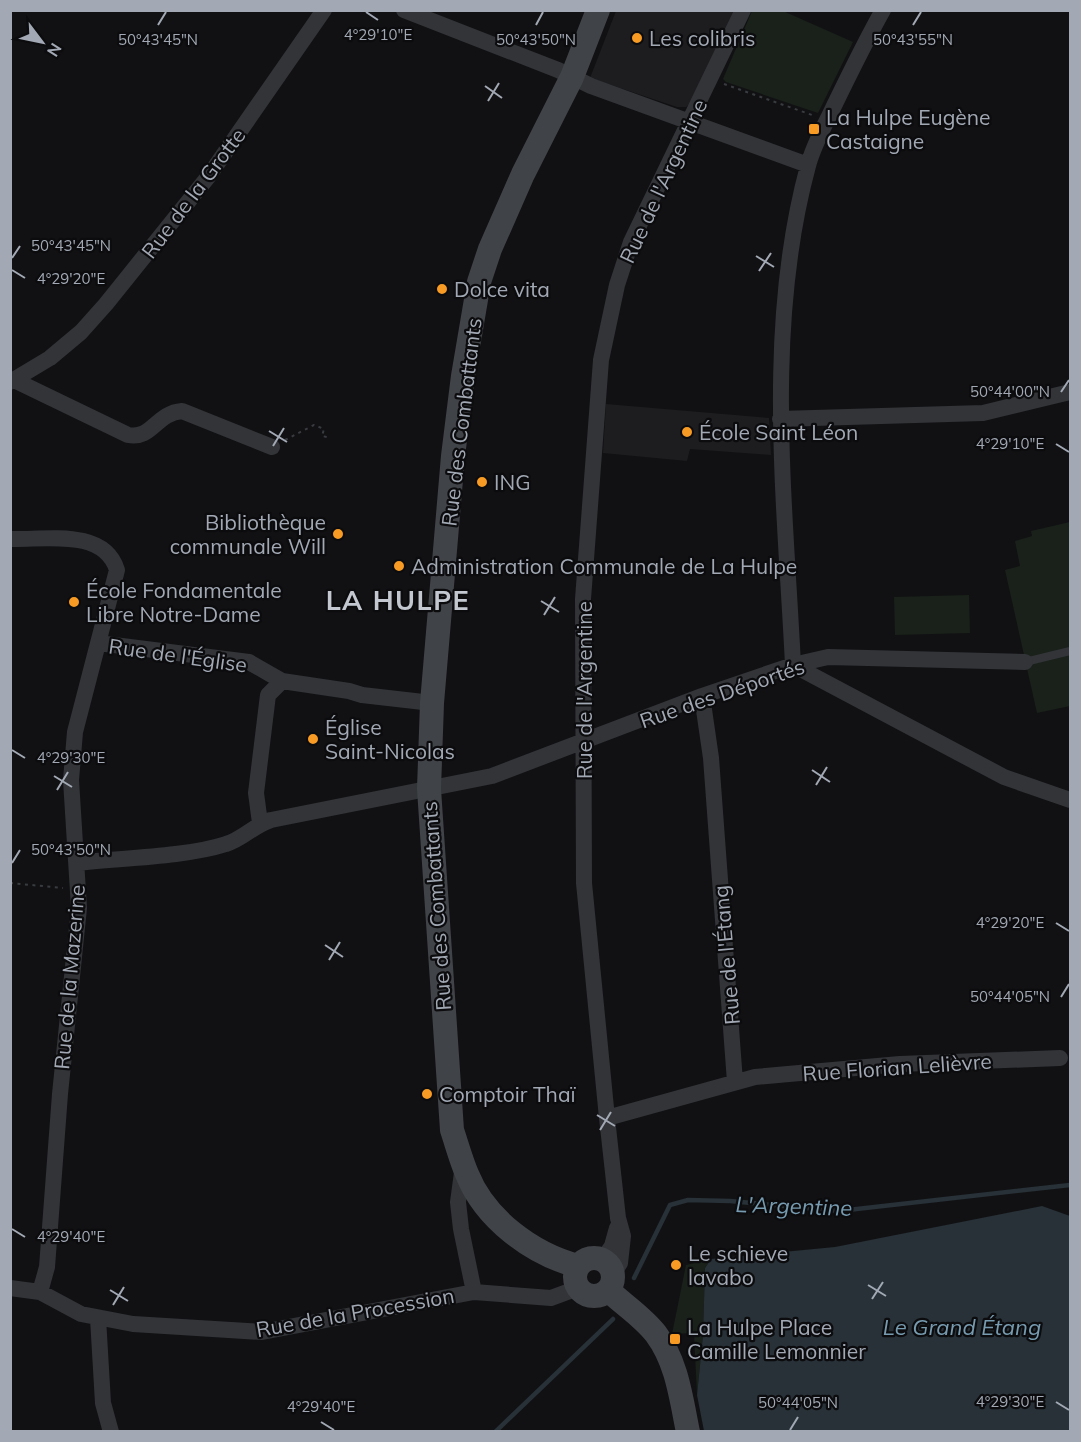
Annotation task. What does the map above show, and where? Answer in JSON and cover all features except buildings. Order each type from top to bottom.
[{"type":"main road","name":"Rue des Combattants","points":[[598,10],[572,77],[500,224],[479,282],[453,456],[432,703],[429,789],[452,1130],[468,1177],[497,1219],[529,1246],[578,1277],[593,1296],[608,1274]]},
{"type":"main road","points":[[578,1277],[590,1258],[608,1274],[667,1351],[675,1370],[688,1431]]},
{"type":"street","name":"Rue de la Grotte","points":[[12,381],[50,358],[81,332],[106,304],[208,177],[324,10]]},
{"type":"street","points":[[404,10],[690,123],[808,165]]},
{"type":"street","name":"Rue de l'Argentine","points":[[608,1274],[620,1263],[624,1244],[618,1218],[584,883],[583,599],[601,360],[617,285],[631,242],[743,10]]},
{"type":"street","points":[[883,10],[827,121],[808,165],[796,221],[787,292],[780,419],[794,665],[994,773],[1071,800]]},
{"type":"street","name":"Rue de la Grotte","points":[[12,381],[128,435],[138,437],[147,432],[160,418],[172,412],[182,411],[272,447]]},
{"type":"street","points":[[780,419],[983,413],[1071,392]]},
{"type":"street","name":"Rue de la Mazerine","points":[[10,539],[90,541],[113,557],[117,570],[75,732],[71,780],[79,908],[60,1094],[47,1267],[40,1292]]},
{"type":"street","name":"Rue de l'Église","points":[[98,644],[249,662],[282,681],[362,695],[432,703]]},
{"type":"street","name":"Rue des Déportés","points":[[260,823],[492,776],[702,696],[794,665],[828,657],[1025,662]]},
{"type":"street","points":[[77,863],[198,850],[226,844],[260,823],[256,793],[268,695],[282,681]]},
{"type":"street","name":"Rue de l'Étang","points":[[702,696],[711,758],[735,1082]]},
{"type":"street","name":"Rue Florian Lelièvre","points":[[735,1082],[755,1077],[900,1064],[1060,1058]]},
{"type":"street","points":[[607,1118],[735,1082]]},
{"type":"street","name":"Rue de la Procession","points":[[40,1292],[81,1314],[98,1318],[133,1324],[262,1332],[474,1292],[461,1230],[458,1202],[463,1162]]},
{"type":"street","points":[[474,1292],[551,1298],[578,1277]]},
{"type":"street","points":[[10,1288],[40,1292]]},
{"type":"street","points":[[98,1318],[103,1403],[111,1431]]},
{"type":"lane","points":[[1025,662],[1071,651]]},
{"type":"path","points":[[710,79],[827,121]]},
{"type":"path","points":[[272,447],[314,425],[324,429],[322,436],[331,438]]},
{"type":"path","points":[[10,883],[56,889],[78,887]]},
{"type":"shaded area","points":[[616,11],[736,11],[692,102],[686,107],[677,107],[590,78]]},
{"type":"shaded area","points":[[752,11],[783,11],[853,42],[818,113],[726,82],[723,79]]},
{"type":"shaded area","name":"École Saint Léon","points":[[606,404],[769,418],[771,455],[690,449],[687,461],[603,453]]},
{"type":"shaded area","points":[[1070,522],[1070,706],[1037,713],[1005,570],[1020,566],[1015,541],[1032,536],[1031,531]]},
{"type":"shaded area","points":[[969,595],[970,633],[895,635],[894,597]]},
{"type":"shaded area","points":[[711,1259],[705,1268],[703,1335],[697,1395],[694,1333],[672,1334],[686,1265]]},
{"type":"water","name":"Le Grand Étang","points":[[1042,1206],[1070,1216],[1070,1431],[704,1431],[697,1395],[703,1335],[705,1268],[711,1259],[835,1247]]},
{"type":"waterway","name":"L'Argentine","points":[[634,1278],[670,1205],[688,1200],[730,1201],[839,1211],[1070,1185]]},
{"type":"waterway","name":"L'Argentine","points":[[495,1432],[613,1319]]},
{"type":"place","name":"Les colibris","points":[[637,38]]},
{"type":"place","name":"La Hulpe Eugène Castaigne","points":[[814,129]]},
{"type":"place","name":"Dolce vita","points":[[442,289]]},
{"type":"place","name":"École Saint Léon","points":[[687,432]]},
{"type":"place","name":"ING","points":[[482,482]]},
{"type":"place","name":"Bibliothèque communale Will","points":[[338,534]]},
{"type":"place","name":"Administration Communale de La Hulpe","points":[[399,566]]},
{"type":"place","name":"École Fondamentale Libre Notre-Dame","points":[[74,602]]},
{"type":"place","name":"Église Saint-Nicolas","points":[[313,739]]},
{"type":"place","name":"Comptoir Thaï","points":[[427,1094]]},
{"type":"place","name":"Le schieve lavabo","points":[[676,1265]]},
{"type":"place","name":"La Hulpe Place Camille Lemonnier","points":[[675,1339]]},
{"type":"district","name":"LA HULPE","points":[[398,600]]}]
